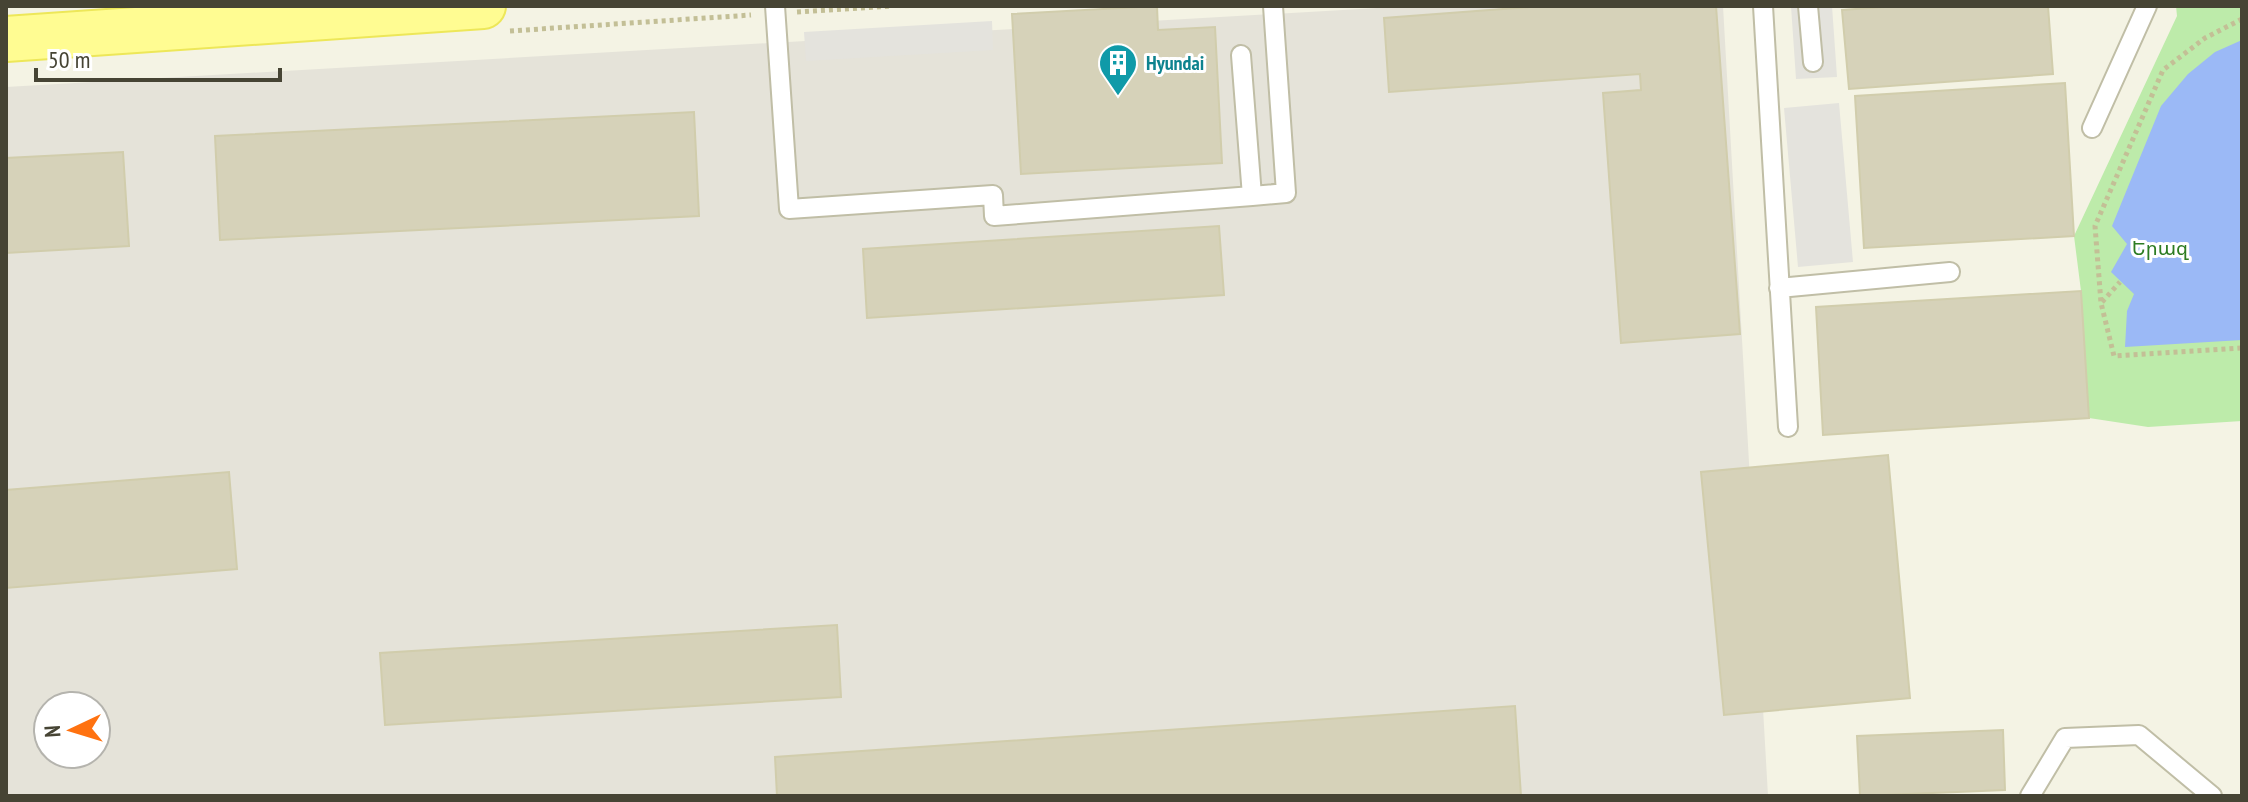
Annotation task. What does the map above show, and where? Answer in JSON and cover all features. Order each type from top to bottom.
[{"type":"main road","points":[[6,39],[483,6]]},
{"type":"lane","points":[[775,6],[789,209],[993,195],[994,216],[1286,193],[1273,6]]},
{"type":"lane","points":[[1763,6],[1788,427]]},
{"type":"lane","points":[[1808,6],[1813,62]]},
{"type":"lane","points":[[2092,128],[2147,6]]},
{"type":"lane","points":[[1241,55],[1252,196]]},
{"type":"lane","points":[[1779,288],[1950,272]]},
{"type":"lane","points":[[2030,796],[2065,738],[2139,735],[2212,796]]},
{"type":"path","points":[[2242,19],[2205,38],[2163,70],[2095,226],[2101,303],[2114,356],[2242,348]]},
{"type":"path","points":[[2101,303],[2120,282]]},
{"type":"shaded area","points":[[1411,6],[1723,6],[1768,796],[6,796],[6,87]]},
{"type":"shaded area","points":[[1791,6],[1832,6],[1837,77],[1796,79]]},
{"type":"shaded area","points":[[992,21],[993,50],[806,61],[804,32]]},
{"type":"shaded area","points":[[1839,103],[1853,262],[1798,267],[1784,108]]},
{"type":"green space","name":"Երազ","points":[[2176,6],[2242,6],[2242,421],[2148,427],[2089,418],[2081,291],[2074,236],[2177,16]]},
{"type":"water","points":[[2242,40],[2242,340],[2125,347],[2127,311],[2134,294],[2111,272],[2127,244],[2112,226],[2161,106],[2188,74],[2215,52]]},
{"type":"building","name":"Hyundai","points":[[1157,6],[1158,30],[1215,27],[1222,163],[1021,174],[1012,14]]},
{"type":"building","points":[[1544,6],[1716,6],[1740,334],[1621,343],[1603,93],[1641,90],[1640,74],[1389,92],[1384,18]]},
{"type":"building","points":[[1898,6],[2048,6],[2053,74],[1849,89],[1842,10]]},
{"type":"building","points":[[2065,83],[2074,236],[1864,248],[1855,96]]},
{"type":"building","points":[[694,112],[699,216],[220,240],[215,136]]},
{"type":"building","points":[[123,152],[129,246],[6,253],[6,158]]},
{"type":"building","points":[[1219,226],[1224,295],[867,318],[863,249]]},
{"type":"building","points":[[2081,291],[2089,418],[1823,435],[1816,307]]},
{"type":"building","points":[[1888,455],[1910,698],[1724,715],[1701,472]]},
{"type":"building","points":[[229,472],[237,569],[6,588],[6,490]]},
{"type":"building","points":[[837,625],[841,697],[385,725],[380,653]]},
{"type":"building","points":[[1515,706],[1521,796],[777,796],[775,757]]},
{"type":"building","points":[[2003,730],[2005,790],[1860,796],[1857,736]]},
{"type":"place","name":"Hyundai","points":[[1118,97]]}]
